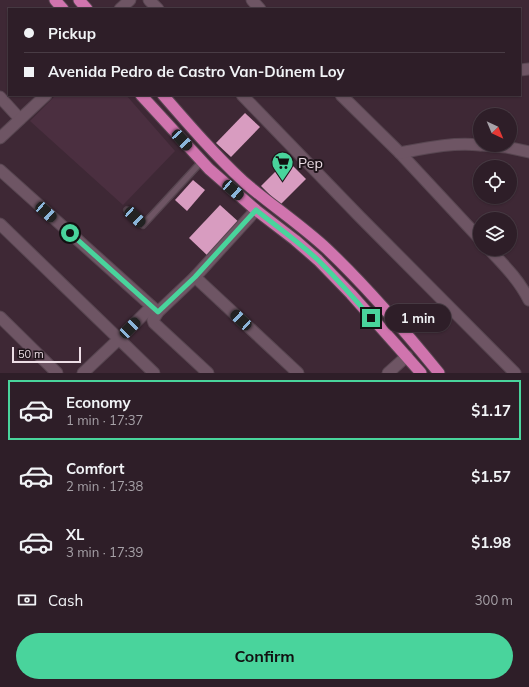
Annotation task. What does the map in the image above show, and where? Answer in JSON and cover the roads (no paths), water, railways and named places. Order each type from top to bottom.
[{"type":"highway","points":[[54,0],[62,8]]},
{"type":"highway","points":[[79,0],[86,8]]},
{"type":"highway","points":[[141,96],[209,169],[256,210],[318,260],[351,294],[421,373]]},
{"type":"highway","points":[[164,96],[220,159],[245,182],[325,248],[352,273],[440,373]]},
{"type":"street","points":[[121,8],[130,0]]},
{"type":"street","points":[[149,0],[157,8]]},
{"type":"street","points":[[252,0],[259,8]]},
{"type":"street","points":[[0,138],[45,96]]},
{"type":"street","points":[[243,96],[360,217],[515,373]]},
{"type":"street","points":[[342,96],[400,153],[473,231]]},
{"type":"street","points":[[0,97],[20,119]]},
{"type":"street","points":[[400,153],[440,146],[473,145]]},
{"type":"street","points":[[517,149],[529,152]]},
{"type":"street","points":[[0,170],[154,310]]},
{"type":"street","points":[[82,373],[119,339],[195,277],[256,210]]},
{"type":"street","points":[[0,224],[154,373]]},
{"type":"street","points":[[496,256],[511,273],[529,300]]},
{"type":"street","points":[[195,277],[298,373]]},
{"type":"street","points":[[154,310],[154,323],[208,373]]},
{"type":"street","points":[[0,317],[57,373]]},
{"type":"street","points":[[388,373],[407,356]]},
{"type":"lane","points":[[127,210],[143,225],[202,161]]},
{"type":"place","name":"Pep","points":[[283,182]]}]
